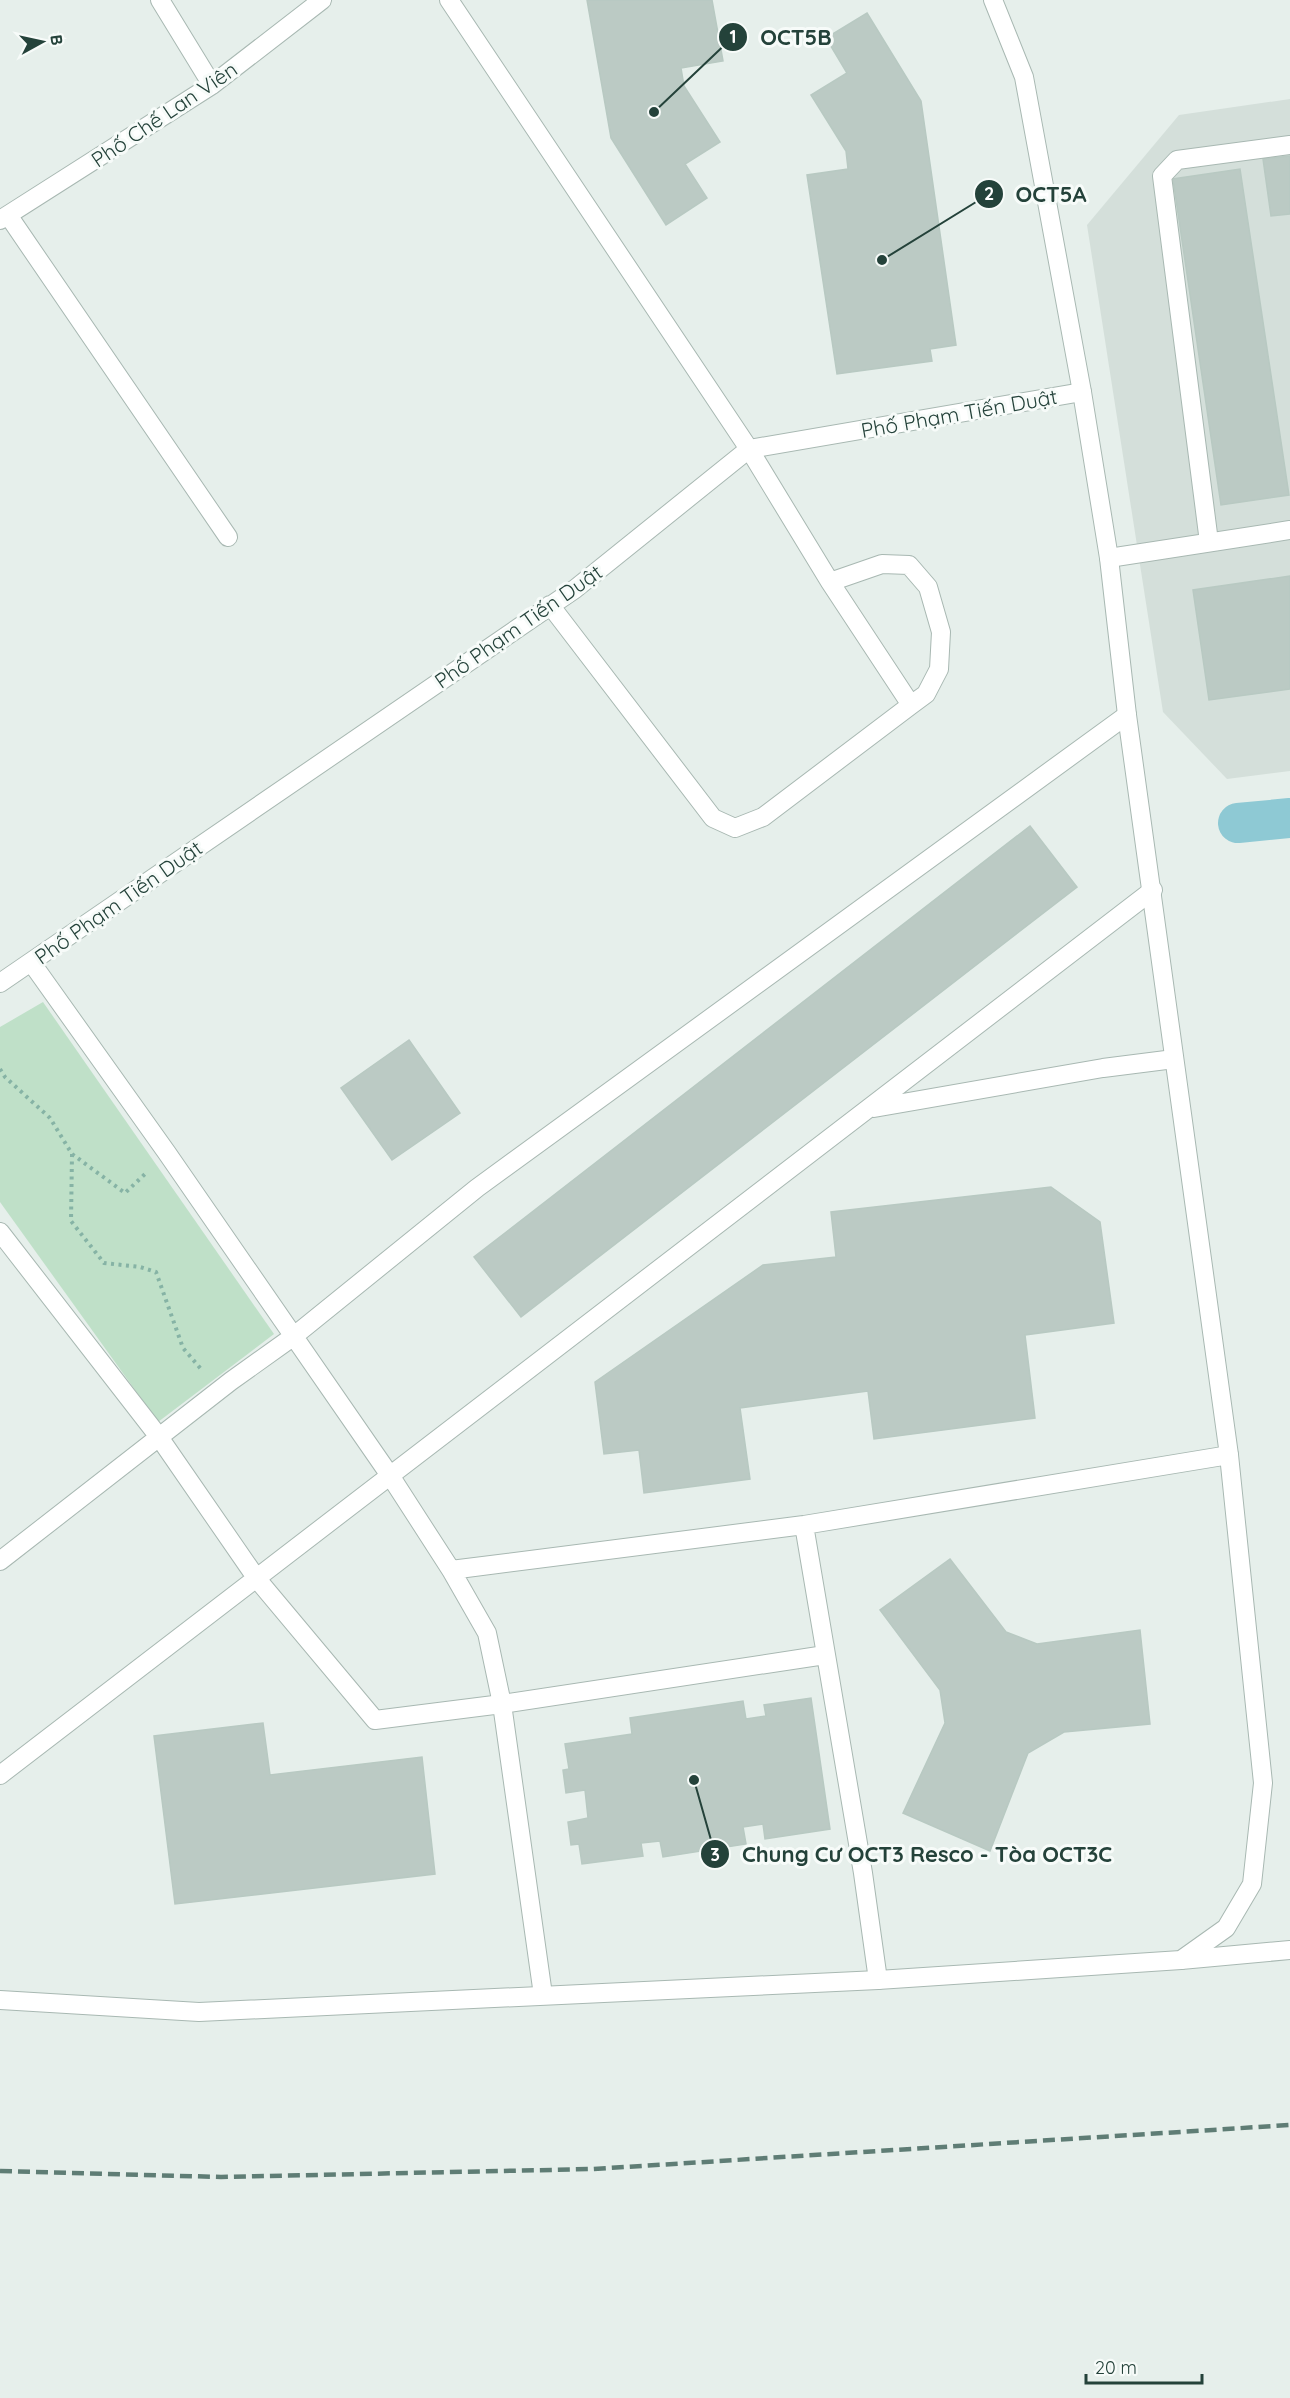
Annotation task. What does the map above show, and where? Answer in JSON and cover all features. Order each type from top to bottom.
[{"type":"street","points":[[160,0],[212,85]]},
{"type":"street","name":"Phố Chế Lan Viên","points":[[4,217],[212,85],[322,0]]},
{"type":"street","points":[[449,0],[749,449],[830,582],[911,705]]},
{"type":"street","points":[[993,0],[1024,77],[1082,392],[1109,558],[1127,716],[1153,890],[1229,1455],[1263,1783],[1252,1884],[1226,1928],[1181,1960]]},
{"type":"street","points":[[1209,542],[1162,176],[1177,160],[1290,145]]},
{"type":"street","points":[[4,217],[228,537]]},
{"type":"street","name":"Phố Phạm Tiến Duật","points":[[0,983],[575,588],[749,449],[1082,392]]},
{"type":"street","points":[[1109,558],[1290,530]]},
{"type":"street","points":[[550,605],[713,818],[735,828],[763,817],[926,694],[939,669],[941,632],[928,587],[909,565],[882,564],[830,582]]},
{"type":"street","points":[[0,1561],[231,1381],[294,1336],[477,1188],[1127,716]]},
{"type":"street","points":[[0,1775],[1153,890]]},
{"type":"street","points":[[31,962],[167,1153],[391,1477],[452,1570],[487,1633],[502,1704],[543,1995]]},
{"type":"street","points":[[870,1108],[1103,1068],[1174,1059]]},
{"type":"street","points":[[0,1232],[159,1437],[257,1579],[375,1720],[502,1704],[825,1655]]},
{"type":"street","points":[[452,1570],[804,1525],[1229,1455]]},
{"type":"street","points":[[804,1525],[863,1873],[878,1980]]},
{"type":"street","points":[[0,2000],[199,2012],[878,1980],[1181,1960],[1290,1950]]},
{"type":"path","points":[[0,1069],[5,1077],[50,1118],[72,1154],[125,1193],[167,1153]]},
{"type":"path","points":[[72,1154],[71,1221],[104,1263],[140,1267],[156,1272],[183,1348],[210,1379],[231,1381]]},
{"type":"shaded area","points":[[1290,99],[1290,771],[1227,779],[1163,712],[1087,225],[1179,115]]},
{"type":"green space","points":[[43,1002],[274,1334],[158,1422],[0,1202],[0,1027]]},
{"type":"building","points":[[587,0],[712,0],[723,61],[681,68],[684,86],[720,142],[685,164],[707,198],[666,225],[611,138]]},
{"type":"building","points":[[867,13],[921,101],[956,345],[930,349],[932,361],[837,374],[807,175],[848,169],[846,151],[811,95],[847,73],[826,38]]},
{"type":"building","points":[[1290,156],[1290,214],[1271,216],[1263,159]]},
{"type":"building","points":[[1240,169],[1289,495],[1221,505],[1173,179]]},
{"type":"building","points":[[1290,576],[1290,689],[1209,700],[1193,590]]},
{"type":"building","points":[[1030,826],[1077,887],[521,1317],[474,1257]]},
{"type":"building","points":[[409,1040],[460,1113],[392,1160],[341,1088]]},
{"type":"building","points":[[1051,1187],[1100,1222],[1114,1323],[1025,1335],[1035,1418],[874,1439],[868,1391],[740,1408],[750,1479],[644,1493],[639,1450],[604,1454],[595,1382],[763,1265],[836,1257],[831,1212]]},
{"type":"building","points":[[950,1559],[1006,1632],[1037,1644],[1140,1630],[1150,1724],[1064,1732],[1028,1753],[990,1851],[903,1813],[945,1723],[940,1690],[880,1610]]},
{"type":"building","points":[[811,1698],[830,1829],[765,1839],[763,1824],[743,1827],[746,1844],[663,1857],[660,1841],[641,1843],[643,1856],[582,1864],[579,1844],[571,1845],[568,1822],[588,1818],[585,1790],[566,1793],[563,1770],[569,1769],[565,1744],[632,1734],[630,1718],[743,1701],[746,1719],[766,1716],[764,1705]]},
{"type":"building","points":[[263,1723],[270,1775],[422,1757],[435,1874],[175,1904],[154,1736]]},
{"type":"waterway","points":[[1238,823],[1290,818]]},
{"type":"railway","points":[[0,2171],[221,2177],[593,2169],[1290,2125]]},
{"type":"place","name":"OCT5B","points":[[654,112]]},
{"type":"place","name":"OCT5A","points":[[882,260]]},
{"type":"place","name":"Chung Cư OCT3 Resco - Tòa OCT3C","points":[[694,1780]]}]
